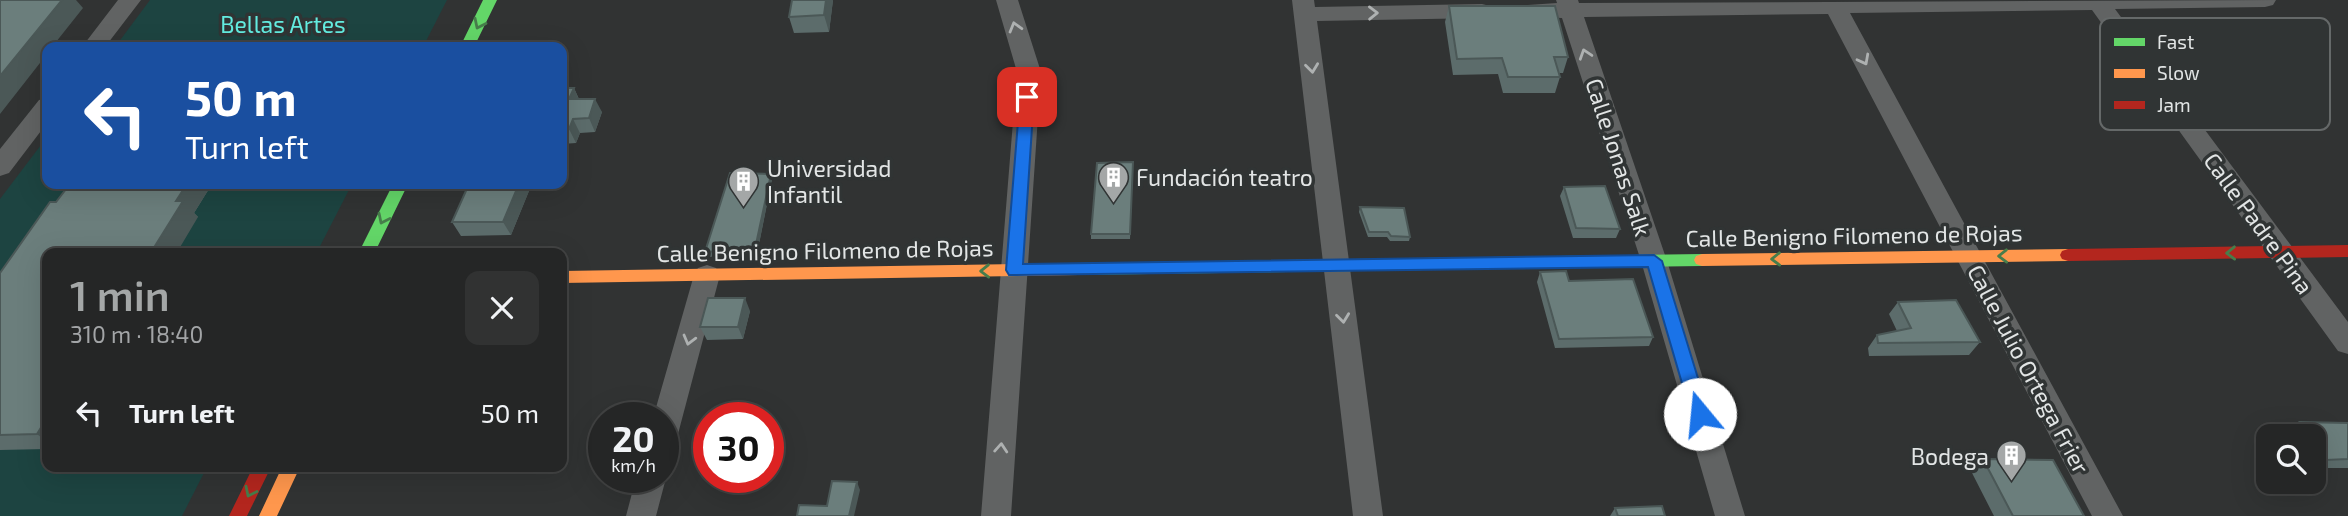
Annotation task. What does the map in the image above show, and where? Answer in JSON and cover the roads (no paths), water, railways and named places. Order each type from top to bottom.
[{"type":"street","points":[[97,42],[130,0]]},
{"type":"street","points":[[469,42],[490,0]]},
{"type":"street","points":[[996,516],[1028,72],[1007,0]]},
{"type":"street","points":[[1368,516],[1304,7],[2264,0]]},
{"type":"street","name":"Calle Padre Pina","points":[[2096,1],[2108,18]]},
{"type":"street","name":"Calle Julio Ortega Frier","points":[[1834,3],[2108,516]]},
{"type":"street","name":"Calle Jonas Salk","points":[[1569,5],[1654,261],[1730,516]]},
{"type":"street","points":[[0,167],[42,112]]},
{"type":"street","name":"Calle Padre Pina","points":[[2191,130],[2348,343]]},
{"type":"street","points":[[369,248],[398,189]]},
{"type":"street","name":"Calle Benigno Filomeno de Rojas","points":[[567,277],[2348,251]]},
{"type":"street","points":[[672,402],[707,275]]},
{"type":"street","points":[[238,516],[260,472]]},
{"type":"street","points":[[268,516],[289,472]]},
{"type":"street","points":[[641,516],[647,493]]},
{"type":"place","name":"Fundación teatro","points":[[1113,204]]},
{"type":"place","name":"Universidad Infantil","points":[[744,208]]},
{"type":"place","name":"Bodega","points":[[2012,483]]},
{"type":"park label","name":"Bellas Artes","points":[[283,24]]}]
